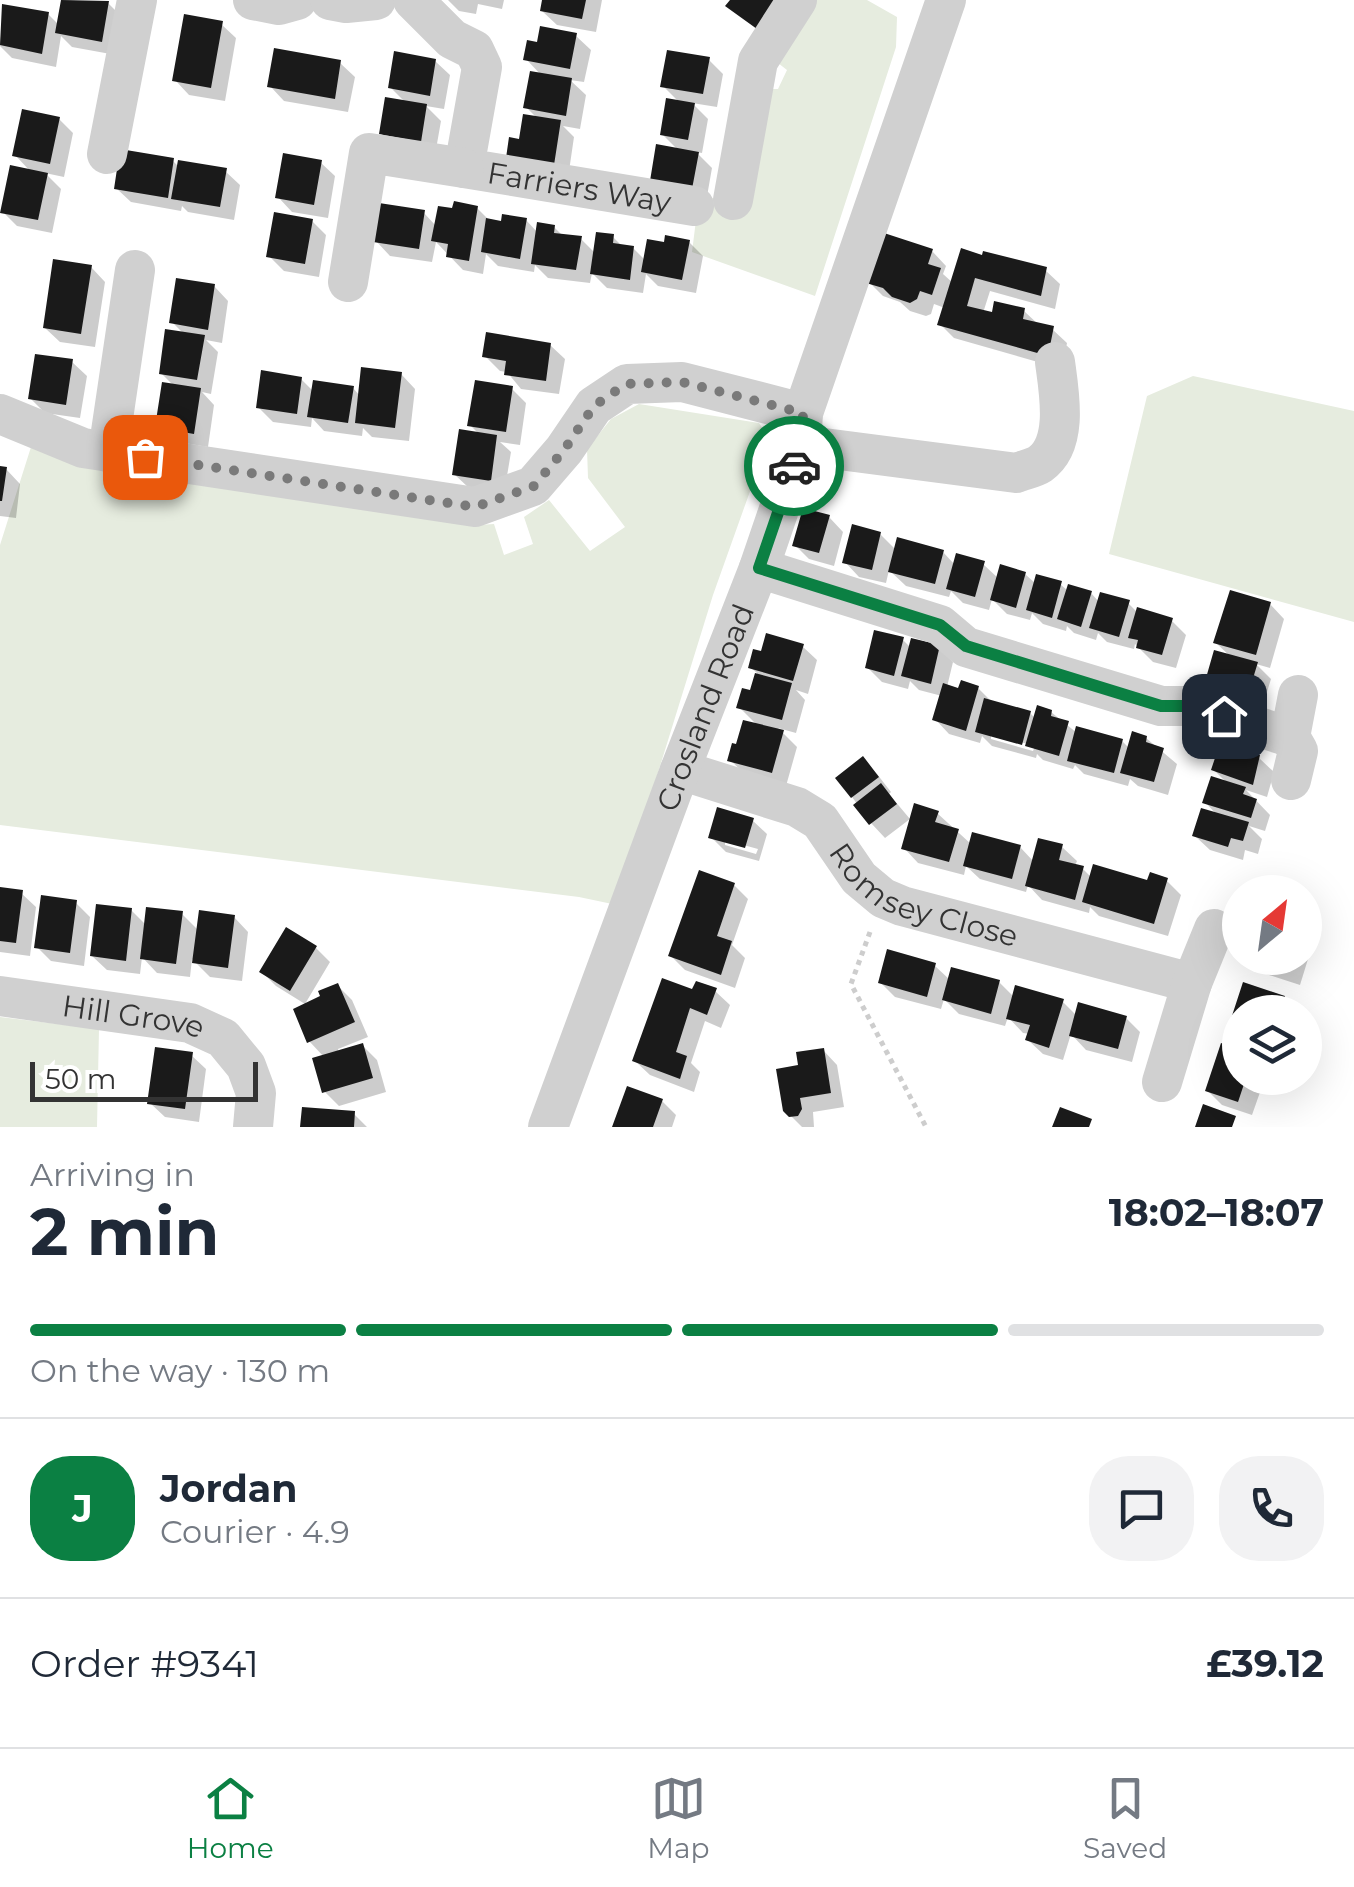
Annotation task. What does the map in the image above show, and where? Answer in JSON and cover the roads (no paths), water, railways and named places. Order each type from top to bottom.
[{"type":"street","points":[[107,154],[138,0]]},
{"type":"street","points":[[252,0],[280,4],[297,0]]},
{"type":"street","points":[[330,0],[376,0]]},
{"type":"street","name":"Farriers Way","points":[[413,0],[452,39],[474,50],[482,67],[464,168]]},
{"type":"street","name":"Farriers Way","points":[[348,282],[369,153],[713,203],[758,62],[797,0]]},
{"type":"street","name":"Crosland Road","points":[[548,1127],[759,568],[946,0]]},
{"type":"street","points":[[108,452],[135,270]]},
{"type":"street","points":[[0,414],[83,448],[475,507],[534,486],[594,406],[626,384],[682,382],[802,429],[1016,473],[1042,464],[1056,442],[1062,415],[1055,362]]},
{"type":"street","points":[[759,568],[940,625],[966,646],[1161,706],[1192,706],[1290,737]]},
{"type":"street","points":[[1291,780],[1298,751],[1290,737],[1298,695]]},
{"type":"street","name":"Romsey Close","points":[[680,770],[798,807],[820,821],[859,878],[883,898],[902,906],[1192,984]]},
{"type":"street","points":[[1162,1082],[1192,984],[1214,929]]},
{"type":"street","name":"Hill Grove","points":[[0,996],[190,1023],[223,1038],[246,1066],[256,1093],[253,1127]]}]
